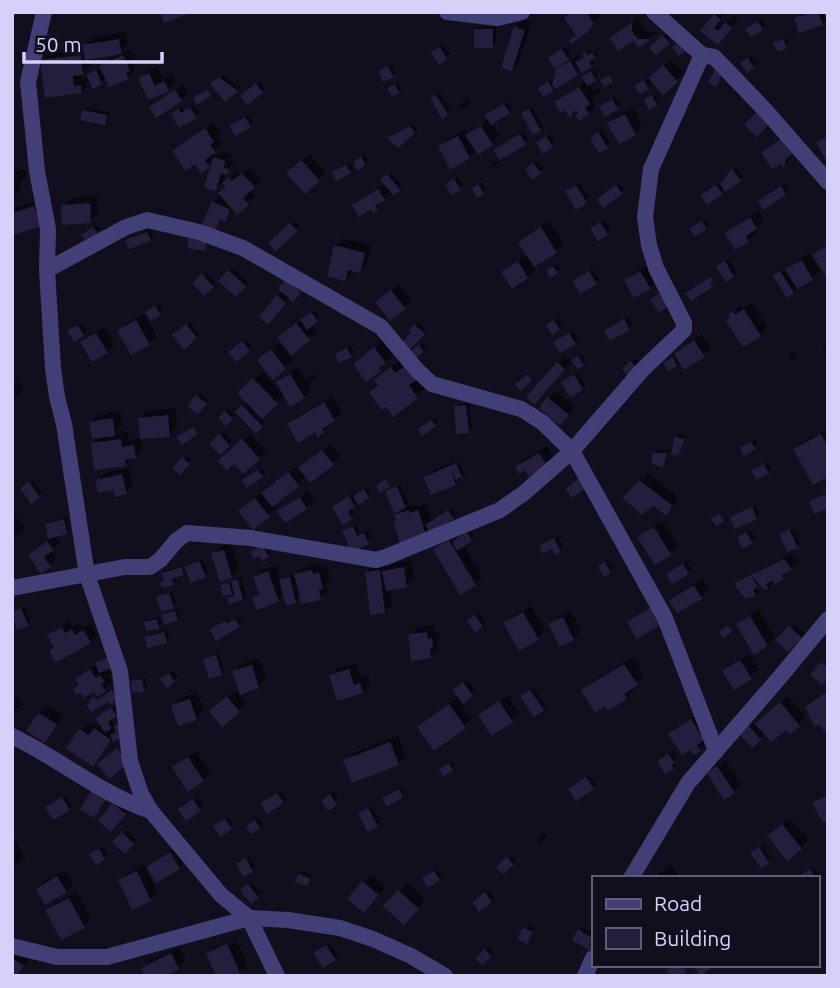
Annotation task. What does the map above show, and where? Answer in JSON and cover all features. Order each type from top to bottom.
[{"type":"street","points":[[44,12],[28,82],[37,171],[48,229],[47,270],[53,368],[87,575],[120,671],[130,761],[150,811],[221,895],[249,918],[277,976]]},
{"type":"street","points":[[447,12],[498,18],[522,12]]},
{"type":"street","points":[[654,12],[702,55],[714,57],[828,182]]},
{"type":"street","points":[[12,588],[124,567],[150,567],[160,561],[177,540],[187,533],[251,538],[376,560],[500,510],[524,493],[572,451],[643,369],[684,330],[684,323],[656,268],[645,217],[651,169],[702,55]]},
{"type":"street","points":[[47,270],[126,227],[147,220],[199,232],[243,248],[382,327],[416,369],[432,384],[521,409],[542,422],[572,451],[665,618],[716,751]]},
{"type":"street","points":[[632,876],[688,783],[828,619]]},
{"type":"street","points":[[12,736],[54,759],[102,791],[150,811]]},
{"type":"street","points":[[12,946],[57,957],[107,957],[249,918],[288,920],[340,928],[398,950],[446,976]]},
{"type":"building","points":[[160,12],[191,12],[191,13],[164,23]]},
{"type":"building","points":[[573,12],[590,12],[588,14],[594,24],[571,44],[569,40],[576,35],[564,18]]},
{"type":"building","points":[[818,12],[823,25],[799,33],[794,18]]},
{"type":"building","points":[[714,14],[721,20],[714,28],[718,31],[725,22],[732,28],[718,45],[700,31]]},
{"type":"building","points":[[758,21],[763,30],[751,37],[745,29]]},
{"type":"building","points":[[632,22],[632,31],[638,39],[652,39],[638,48],[633,41],[618,51],[610,38]]},
{"type":"building","points":[[514,26],[525,30],[512,71],[501,68]]},
{"type":"building","points":[[474,29],[493,29],[493,48],[474,48]]},
{"type":"building","points":[[662,35],[670,43],[656,55],[649,48]]},
{"type":"building","points":[[119,39],[122,54],[85,60],[82,45]]},
{"type":"building","points":[[783,39],[787,48],[778,52],[773,43]]},
{"type":"building","points":[[682,40],[689,49],[679,56],[672,47]]},
{"type":"building","points":[[440,47],[447,59],[439,65],[431,53]]},
{"type":"building","points":[[562,49],[569,60],[555,69],[548,58]]},
{"type":"building","points":[[586,52],[588,55],[592,53],[596,58],[589,62],[592,67],[582,73],[575,62],[584,57],[582,54]]},
{"type":"building","points":[[81,55],[83,75],[73,76],[74,86],[81,85],[82,93],[45,98],[40,60]]},
{"type":"building","points":[[123,55],[130,71],[126,73],[129,79],[109,87],[99,66]]},
{"type":"building","points":[[748,58],[754,68],[747,73],[740,63]]},
{"type":"building","points":[[570,61],[578,75],[555,89],[552,85],[556,69]]},
{"type":"building","points":[[663,65],[678,82],[663,95],[648,78]]},
{"type":"building","points":[[387,66],[394,77],[383,82],[379,71]]},
{"type":"building","points":[[715,69],[723,73],[716,87],[708,83]]},
{"type":"building","points":[[96,70],[102,84],[93,89],[86,75]]},
{"type":"building","points":[[591,71],[596,81],[587,86],[582,76]]},
{"type":"building","points":[[149,73],[155,86],[164,81],[169,91],[148,100],[138,78]]},
{"type":"building","points":[[610,75],[613,82],[604,87],[600,80]]},
{"type":"building","points":[[219,77],[238,91],[225,102],[210,84]]},
{"type":"building","points":[[644,80],[649,89],[640,94],[634,86]]},
{"type":"building","points":[[548,82],[554,91],[543,97],[538,88]]},
{"type":"building","points":[[256,83],[263,93],[247,105],[240,96]]},
{"type":"building","points":[[395,85],[400,93],[392,96],[387,88]]},
{"type":"building","points":[[579,87],[590,104],[585,108],[589,114],[579,121],[576,116],[578,112],[574,111],[570,118],[565,110],[560,113],[554,102]]},
{"type":"building","points":[[207,89],[211,96],[197,105],[193,98]]},
{"type":"building","points":[[175,90],[182,101],[156,118],[149,107]]},
{"type":"building","points":[[436,95],[448,115],[442,119],[430,98]]},
{"type":"building","points":[[652,95],[657,105],[649,110],[644,100]]},
{"type":"building","points":[[612,99],[618,109],[605,117],[599,107]]},
{"type":"building","points":[[504,104],[510,113],[491,125],[485,115]]},
{"type":"building","points":[[190,107],[197,118],[179,128],[171,114],[178,109],[181,113]]},
{"type":"building","points":[[529,109],[541,131],[533,135],[521,113]]},
{"type":"building","points":[[82,110],[107,115],[105,125],[80,120]]},
{"type":"building","points":[[758,110],[771,122],[757,137],[744,125]]},
{"type":"building","points":[[625,114],[636,135],[619,144],[607,123]]},
{"type":"building","points":[[245,117],[251,127],[235,136],[229,126]]},
{"type":"building","points":[[410,126],[415,133],[398,148],[387,138]]},
{"type":"building","points":[[481,126],[493,145],[478,155],[465,135]]},
{"type":"building","points":[[205,128],[214,142],[210,145],[216,152],[205,160],[210,167],[201,173],[195,164],[186,171],[172,151]]},
{"type":"building","points":[[598,132],[608,148],[599,153],[590,138]]},
{"type":"building","points":[[520,134],[526,145],[499,160],[493,150]]},
{"type":"building","points":[[458,136],[470,158],[450,170],[438,146]]},
{"type":"building","points":[[546,136],[553,147],[543,154],[536,143]]},
{"type":"building","points":[[828,136],[828,163],[816,143]]},
{"type":"building","points":[[782,138],[793,154],[786,159],[784,169],[781,164],[772,169],[761,153]]},
{"type":"building","points":[[361,156],[365,165],[357,171],[353,162]]},
{"type":"building","points":[[213,157],[225,161],[224,168],[229,169],[228,174],[221,174],[216,191],[204,188]]},
{"type":"building","points":[[301,160],[320,181],[305,194],[286,173]]},
{"type":"building","points":[[533,163],[541,173],[533,180],[525,170]]},
{"type":"building","points":[[346,165],[351,173],[336,181],[332,172]]},
{"type":"building","points":[[732,168],[741,181],[725,192],[720,184]]},
{"type":"building","points":[[242,173],[255,187],[243,198],[249,205],[237,215],[218,193],[226,187],[222,183],[229,177],[232,181]]},
{"type":"building","points":[[387,174],[400,190],[394,196],[380,180]]},
{"type":"building","points":[[454,179],[461,190],[451,195],[445,184]]},
{"type":"building","points":[[478,184],[484,194],[477,198],[472,188]]},
{"type":"building","points":[[576,185],[587,203],[576,210],[565,191]]},
{"type":"building","points":[[616,185],[622,194],[603,208],[597,199]]},
{"type":"building","points":[[716,185],[723,194],[707,205],[701,195]]},
{"type":"building","points":[[781,186],[786,195],[763,210],[758,201]]},
{"type":"building","points":[[378,189],[385,200],[375,206],[378,210],[373,213],[371,209],[359,217],[352,205]]},
{"type":"building","points":[[212,201],[230,210],[225,222],[220,220],[215,231],[202,225]]},
{"type":"building","points":[[90,203],[91,223],[62,225],[61,205]]},
{"type":"building","points":[[34,206],[41,226],[14,235],[12,213]]},
{"type":"building","points":[[750,217],[757,229],[746,236],[749,242],[735,250],[725,233]]},
{"type":"building","points":[[702,221],[707,229],[694,237],[690,228]]},
{"type":"building","points":[[600,222],[608,235],[598,241],[590,229]]},
{"type":"building","points":[[290,223],[298,231],[276,251],[268,243]]},
{"type":"building","points":[[93,227],[98,234],[86,242],[81,235]]},
{"type":"building","points":[[541,227],[557,253],[534,267],[518,242]]},
{"type":"building","points":[[147,232],[151,241],[129,249],[125,240]]},
{"type":"building","points":[[189,237],[207,240],[205,251],[187,248]]},
{"type":"building","points":[[334,245],[365,253],[360,273],[348,270],[345,281],[327,276]]},
{"type":"building","points":[[828,245],[828,279],[812,255]]},
{"type":"building","points":[[802,260],[813,280],[797,289],[785,269]]},
{"type":"building","points":[[518,261],[528,278],[512,289],[501,272]]},
{"type":"building","points":[[725,261],[734,277],[726,282],[716,266]]},
{"type":"building","points":[[553,266],[558,273],[550,278],[546,270]]},
{"type":"building","points":[[228,270],[246,286],[236,297],[218,281]]},
{"type":"building","points":[[589,271],[597,284],[580,294],[573,281]]},
{"type":"building","points":[[640,271],[651,289],[634,298],[624,280]]},
{"type":"building","points":[[780,271],[794,293],[787,298],[773,276]]},
{"type":"building","points":[[202,274],[214,287],[204,296],[192,283]]},
{"type":"building","points":[[711,277],[713,280],[710,283],[713,287],[691,301],[685,293]]},
{"type":"building","points":[[286,279],[301,292],[293,302],[278,289]]},
{"type":"building","points":[[391,290],[406,309],[390,321],[375,302]]},
{"type":"building","points":[[660,293],[669,306],[659,313],[650,300]]},
{"type":"building","points":[[277,295],[286,303],[268,325],[259,317]]},
{"type":"building","points":[[155,306],[161,315],[151,321],[145,312]]},
{"type":"building","points":[[744,309],[761,336],[743,347],[726,321],[730,318],[728,314],[733,311],[735,315]]},
{"type":"building","points":[[311,312],[318,322],[307,330],[300,320]]},
{"type":"building","points":[[624,319],[630,330],[610,341],[604,331]]},
{"type":"building","points":[[136,320],[150,345],[131,355],[117,330]]},
{"type":"building","points":[[554,320],[560,330],[552,335],[546,325]]},
{"type":"building","points":[[296,323],[310,340],[291,356],[277,338]]},
{"type":"building","points":[[186,324],[197,338],[184,350],[172,335]]},
{"type":"building","points":[[414,324],[425,334],[409,350],[402,342]]},
{"type":"building","points":[[78,325],[84,336],[74,342],[67,331]]},
{"type":"building","points":[[96,333],[108,353],[92,362],[80,342]]},
{"type":"building","points":[[569,333],[576,344],[560,353],[553,342]]},
{"type":"building","points":[[694,340],[705,357],[684,370],[674,354]]},
{"type":"building","points":[[242,341],[250,351],[236,362],[228,352]]},
{"type":"building","points":[[419,345],[424,352],[413,359],[408,352]]},
{"type":"building","points":[[374,347],[386,363],[379,368],[381,371],[366,382],[353,364]]},
{"type":"building","points":[[347,348],[352,357],[339,363],[335,354]]},
{"type":"building","points":[[271,349],[286,369],[273,380],[257,360]]},
{"type":"building","points":[[578,356],[584,366],[577,369],[571,360]]},
{"type":"building","points":[[673,357],[677,366],[668,371],[663,363]]},
{"type":"building","points":[[630,361],[639,369],[631,378],[622,369]]},
{"type":"building","points":[[557,362],[565,369],[534,405],[526,397]]},
{"type":"building","points":[[406,365],[417,380],[409,385],[418,398],[393,417],[386,407],[382,410],[369,392],[378,386],[374,380],[391,367],[395,373]]},
{"type":"building","points":[[290,374],[305,398],[290,407],[276,382]]},
{"type":"building","points":[[574,374],[583,390],[570,397],[561,382]]},
{"type":"building","points":[[527,375],[532,381],[520,391],[515,384]]},
{"type":"building","points":[[253,378],[278,404],[262,419],[237,393]]},
{"type":"building","points":[[196,395],[207,404],[198,415],[187,406]]},
{"type":"building","points":[[547,397],[569,415],[560,426],[539,408]]},
{"type":"building","points":[[324,402],[335,421],[322,429],[324,433],[317,437],[316,432],[298,443],[287,424]]},
{"type":"building","points":[[242,405],[263,427],[256,434],[235,412]]},
{"type":"building","points":[[466,405],[469,433],[456,434],[454,406]]},
{"type":"building","points":[[225,411],[233,419],[226,426],[218,418]]},
{"type":"building","points":[[168,415],[170,437],[140,439],[138,418]]},
{"type":"building","points":[[113,418],[115,436],[92,439],[89,422]]},
{"type":"building","points":[[431,420],[436,426],[422,436],[418,429]]},
{"type":"building","points":[[193,427],[198,434],[182,445],[177,437]]},
{"type":"building","points":[[219,434],[230,446],[220,455],[209,444]]},
{"type":"building","points":[[821,434],[828,447],[828,477],[813,485],[793,449]]},
{"type":"building","points":[[675,437],[685,439],[678,456],[671,454]]},
{"type":"building","points":[[121,439],[122,447],[134,445],[136,458],[125,460],[126,466],[94,470],[91,443]]},
{"type":"building","points":[[242,439],[260,459],[243,474],[234,464],[227,471],[218,461]]},
{"type":"building","points":[[751,442],[756,449],[744,456],[740,448]]},
{"type":"building","points":[[322,450],[334,465],[310,483],[298,468]]},
{"type":"building","points":[[539,453],[548,467],[529,478],[525,470],[519,474],[515,467]]},
{"type":"building","points":[[653,453],[667,453],[663,468],[651,463]]},
{"type":"building","points":[[182,457],[190,464],[180,475],[173,468]]},
{"type":"building","points":[[456,463],[462,477],[456,480],[451,470],[456,485],[431,495],[424,477]]},
{"type":"building","points":[[764,464],[769,473],[756,480],[751,471]]},
{"type":"building","points":[[258,470],[263,477],[247,488],[242,480]]},
{"type":"building","points":[[288,472],[299,486],[272,507],[261,493]]},
{"type":"building","points":[[122,474],[127,494],[115,497],[113,490],[98,493],[95,480]]},
{"type":"building","points":[[579,478],[587,487],[572,498],[565,489]]},
{"type":"building","points":[[385,479],[390,486],[380,493],[376,486]]},
{"type":"building","points":[[639,480],[672,505],[667,516],[653,505],[642,515],[623,498]]},
{"type":"building","points":[[29,482],[40,498],[31,504],[20,488]]},
{"type":"building","points":[[397,486],[406,508],[394,513],[385,491]]},
{"type":"building","points":[[364,489],[369,498],[358,505],[353,496]]},
{"type":"building","points":[[826,494],[828,508],[814,514],[809,501]]},
{"type":"building","points":[[349,496],[355,507],[348,511],[352,519],[343,525],[332,507]]},
{"type":"building","points":[[300,497],[307,509],[285,523],[277,511]]},
{"type":"building","points":[[255,498],[270,517],[253,530],[238,511]]},
{"type":"building","points":[[752,507],[757,519],[735,529],[730,517]]},
{"type":"building","points":[[409,510],[410,513],[418,510],[426,534],[400,543],[393,521],[396,520],[394,515]]},
{"type":"building","points":[[448,510],[454,519],[430,532],[425,525]]},
{"type":"building","points":[[719,513],[724,521],[716,526],[711,519]]},
{"type":"building","points":[[64,519],[67,534],[48,539],[45,524]]},
{"type":"building","points":[[353,526],[357,536],[364,533],[369,544],[351,552],[342,531]]},
{"type":"building","points":[[654,527],[671,555],[655,565],[637,537]]},
{"type":"building","points":[[789,529],[798,548],[787,552],[779,534]]},
{"type":"building","points":[[467,532],[472,541],[457,551],[452,541]]},
{"type":"building","points":[[746,532],[753,543],[743,549],[737,538]]},
{"type":"building","points":[[554,538],[561,552],[555,555],[552,549],[543,554],[539,546]]},
{"type":"building","points":[[449,540],[476,585],[460,595],[433,549]]},
{"type":"building","points":[[47,541],[54,550],[44,557],[51,567],[41,574],[28,555]]},
{"type":"building","points":[[262,545],[269,557],[262,561],[260,556],[254,559],[251,552]]},
{"type":"building","points":[[224,550],[232,578],[220,582],[211,553]]},
{"type":"building","points":[[784,559],[792,570],[782,575],[784,579],[775,584],[772,581],[766,584],[769,590],[763,589],[751,575]]},
{"type":"building","points":[[199,561],[206,577],[191,583],[184,567]]},
{"type":"building","points":[[605,562],[611,573],[604,577],[598,566]]},
{"type":"building","points":[[683,563],[689,574],[672,584],[666,574]]},
{"type":"building","points":[[182,567],[184,575],[172,579],[174,585],[162,588],[162,573]]},
{"type":"building","points":[[404,567],[407,587],[386,591],[382,571]]},
{"type":"building","points":[[312,570],[313,574],[319,572],[323,589],[319,590],[321,600],[301,604],[294,574]]},
{"type":"building","points":[[380,570],[385,613],[370,615],[365,572]]},
{"type":"building","points":[[268,571],[279,602],[256,610],[252,597],[259,594],[253,577]]},
{"type":"building","points":[[751,575],[758,587],[753,590],[756,596],[745,599],[734,584]]},
{"type":"building","points":[[290,577],[296,603],[286,606],[279,580]]},
{"type":"building","points":[[238,580],[243,600],[229,604],[228,598],[235,596],[231,581]]},
{"type":"building","points":[[229,583],[232,594],[223,596],[220,585]]},
{"type":"building","points":[[694,585],[702,599],[677,613],[669,600]]},
{"type":"building","points":[[169,593],[174,608],[161,612],[156,597]]},
{"type":"building","points":[[651,607],[661,624],[637,639],[627,622]]},
{"type":"building","points":[[21,608],[29,626],[17,630],[12,612]]},
{"type":"building","points":[[175,611],[178,620],[165,625],[161,615]]},
{"type":"building","points":[[523,612],[539,640],[519,651],[503,623]]},
{"type":"building","points":[[475,615],[483,627],[475,633],[467,621]]},
{"type":"building","points":[[750,616],[768,646],[754,655],[736,624]]},
{"type":"building","points":[[563,617],[574,640],[560,647],[548,624]]},
{"type":"building","points":[[157,619],[159,629],[146,631],[144,622]]},
{"type":"building","points":[[235,619],[240,627],[216,641],[210,629]]},
{"type":"building","points":[[728,626],[732,632],[723,638],[719,632]]},
{"type":"building","points":[[789,626],[802,638],[788,652],[775,640]]},
{"type":"building","points":[[62,627],[65,633],[72,629],[75,635],[83,630],[91,643],[55,663],[49,651],[54,648],[47,635]]},
{"type":"building","points":[[164,632],[167,643],[147,648],[145,637]]},
{"type":"building","points":[[427,632],[428,639],[432,638],[431,658],[411,661],[408,634]]},
{"type":"building","points":[[216,655],[222,675],[209,679],[203,659]]},
{"type":"building","points":[[110,657],[114,667],[99,673],[95,663]]},
{"type":"building","points":[[740,660],[752,679],[734,690],[722,671]]},
{"type":"building","points":[[821,662],[828,668],[828,678],[822,685],[810,675]]},
{"type":"building","points":[[624,664],[638,685],[624,694],[627,699],[608,711],[605,706],[595,713],[581,690]]},
{"type":"building","points":[[252,665],[259,688],[240,695],[232,671]]},
{"type":"building","points":[[90,669],[96,678],[100,675],[105,682],[101,684],[106,691],[97,697],[94,692],[84,698],[80,693],[77,695],[73,689],[79,685],[75,679]]},
{"type":"building","points":[[349,669],[354,685],[360,683],[363,693],[337,701],[329,675]]},
{"type":"building","points":[[169,673],[175,682],[167,688],[160,679]]},
{"type":"building","points":[[142,679],[144,692],[132,693],[131,681]]},
{"type":"building","points":[[463,682],[473,696],[463,704],[453,690]]},
{"type":"building","points":[[112,690],[118,700],[110,705],[108,702],[91,712],[88,701],[94,697],[97,700]]},
{"type":"building","points":[[530,690],[544,710],[534,717],[520,696]]},
{"type":"building","points":[[825,693],[828,698],[828,729],[824,731],[819,724],[815,727],[805,707]]},
{"type":"building","points":[[227,696],[240,712],[222,727],[209,711]]},
{"type":"building","points":[[190,699],[197,720],[178,726],[171,705]]},
{"type":"building","points":[[499,701],[513,722],[491,736],[478,715]]},
{"type":"building","points":[[780,702],[800,726],[790,734],[786,730],[771,742],[755,724]]},
{"type":"building","points":[[449,704],[466,728],[434,751],[417,727]]},
{"type":"building","points":[[111,708],[117,716],[108,722],[112,728],[105,733],[95,718]]},
{"type":"building","points":[[38,713],[57,724],[45,743],[26,731]]},
{"type":"building","points":[[691,719],[704,740],[697,745],[701,751],[694,755],[690,750],[682,755],[668,734]]},
{"type":"building","points":[[118,724],[125,737],[113,742],[110,735],[116,732],[113,726]]},
{"type":"building","points":[[749,726],[761,740],[752,748],[739,734]]},
{"type":"building","points":[[94,728],[111,740],[93,767],[66,748],[79,729],[89,735]]},
{"type":"building","points":[[390,742],[399,765],[352,783],[343,760]]},
{"type":"building","points":[[117,748],[129,763],[109,779],[97,764]]},
{"type":"building","points":[[668,754],[675,763],[671,765],[674,769],[665,775],[657,761]]},
{"type":"building","points":[[188,757],[204,781],[188,792],[172,767]]},
{"type":"building","points":[[449,763],[453,771],[443,777],[439,769]]},
{"type":"building","points":[[717,766],[735,793],[724,800],[707,773]]},
{"type":"building","points":[[586,777],[594,789],[576,801],[568,789]]},
{"type":"building","points":[[399,789],[403,797],[387,807],[382,798]]},
{"type":"building","points":[[92,790],[106,799],[94,818],[80,809]]},
{"type":"building","points":[[277,793],[284,803],[267,814],[261,803]]},
{"type":"building","points":[[330,794],[337,805],[328,811],[321,801]]},
{"type":"building","points":[[828,795],[828,820],[823,823],[812,803]]},
{"type":"building","points":[[62,797],[70,810],[53,820],[45,807]]},
{"type":"building","points":[[193,799],[201,811],[186,821],[178,809]]},
{"type":"building","points":[[112,803],[126,814],[111,832],[98,821]]},
{"type":"building","points":[[368,808],[378,826],[368,832],[358,814]]},
{"type":"building","points":[[225,819],[232,829],[220,837],[213,826]]},
{"type":"building","points":[[255,820],[260,828],[251,834],[246,826]]},
{"type":"building","points":[[782,824],[802,849],[787,861],[767,836]]},
{"type":"building","points":[[122,832],[134,844],[125,854],[112,842]]},
{"type":"building","points":[[759,847],[769,863],[761,868],[750,853]]},
{"type":"building","points":[[99,849],[105,860],[96,865],[89,854]]},
{"type":"building","points":[[170,852],[180,869],[156,883],[146,867]]},
{"type":"building","points":[[507,857],[514,865],[503,874],[496,867]]},
{"type":"building","points":[[246,858],[253,872],[243,877],[236,863]]},
{"type":"building","points":[[810,869],[815,876],[800,876]]},
{"type":"building","points":[[137,871],[151,901],[132,910],[118,880]]},
{"type":"building","points":[[434,871],[440,880],[428,888],[422,878]]},
{"type":"building","points":[[298,874],[310,878],[308,886],[295,882]]},
{"type":"building","points":[[57,876],[67,892],[45,905],[36,889]]},
{"type":"building","points":[[362,881],[379,895],[364,913],[347,899]]},
{"type":"building","points":[[248,884],[259,898],[251,904],[240,890]]},
{"type":"building","points":[[398,890],[419,909],[404,925],[383,906]]},
{"type":"building","points":[[485,892],[492,902],[479,912],[472,902]]},
{"type":"building","points":[[69,898],[85,928],[61,940],[45,910]]},
{"type":"building","points":[[523,927],[533,932],[527,944],[517,939]]},
{"type":"building","points":[[578,929],[592,938],[591,951],[572,940]]},
{"type":"building","points":[[227,944],[240,973],[234,976],[216,976],[206,953]]},
{"type":"building","points":[[326,945],[336,960],[323,968],[313,953]]},
{"type":"building","points":[[485,949],[491,957],[482,965],[475,958]]},
{"type":"building","points":[[171,953],[179,969],[166,976],[145,976],[141,968]]},
{"type":"building","points":[[12,958],[24,966],[17,976],[12,976]]},
{"type":"building","points":[[683,967],[686,972],[680,976],[670,976],[666,970]]},
{"type":"building","points":[[694,967],[713,967],[700,976]]}]
